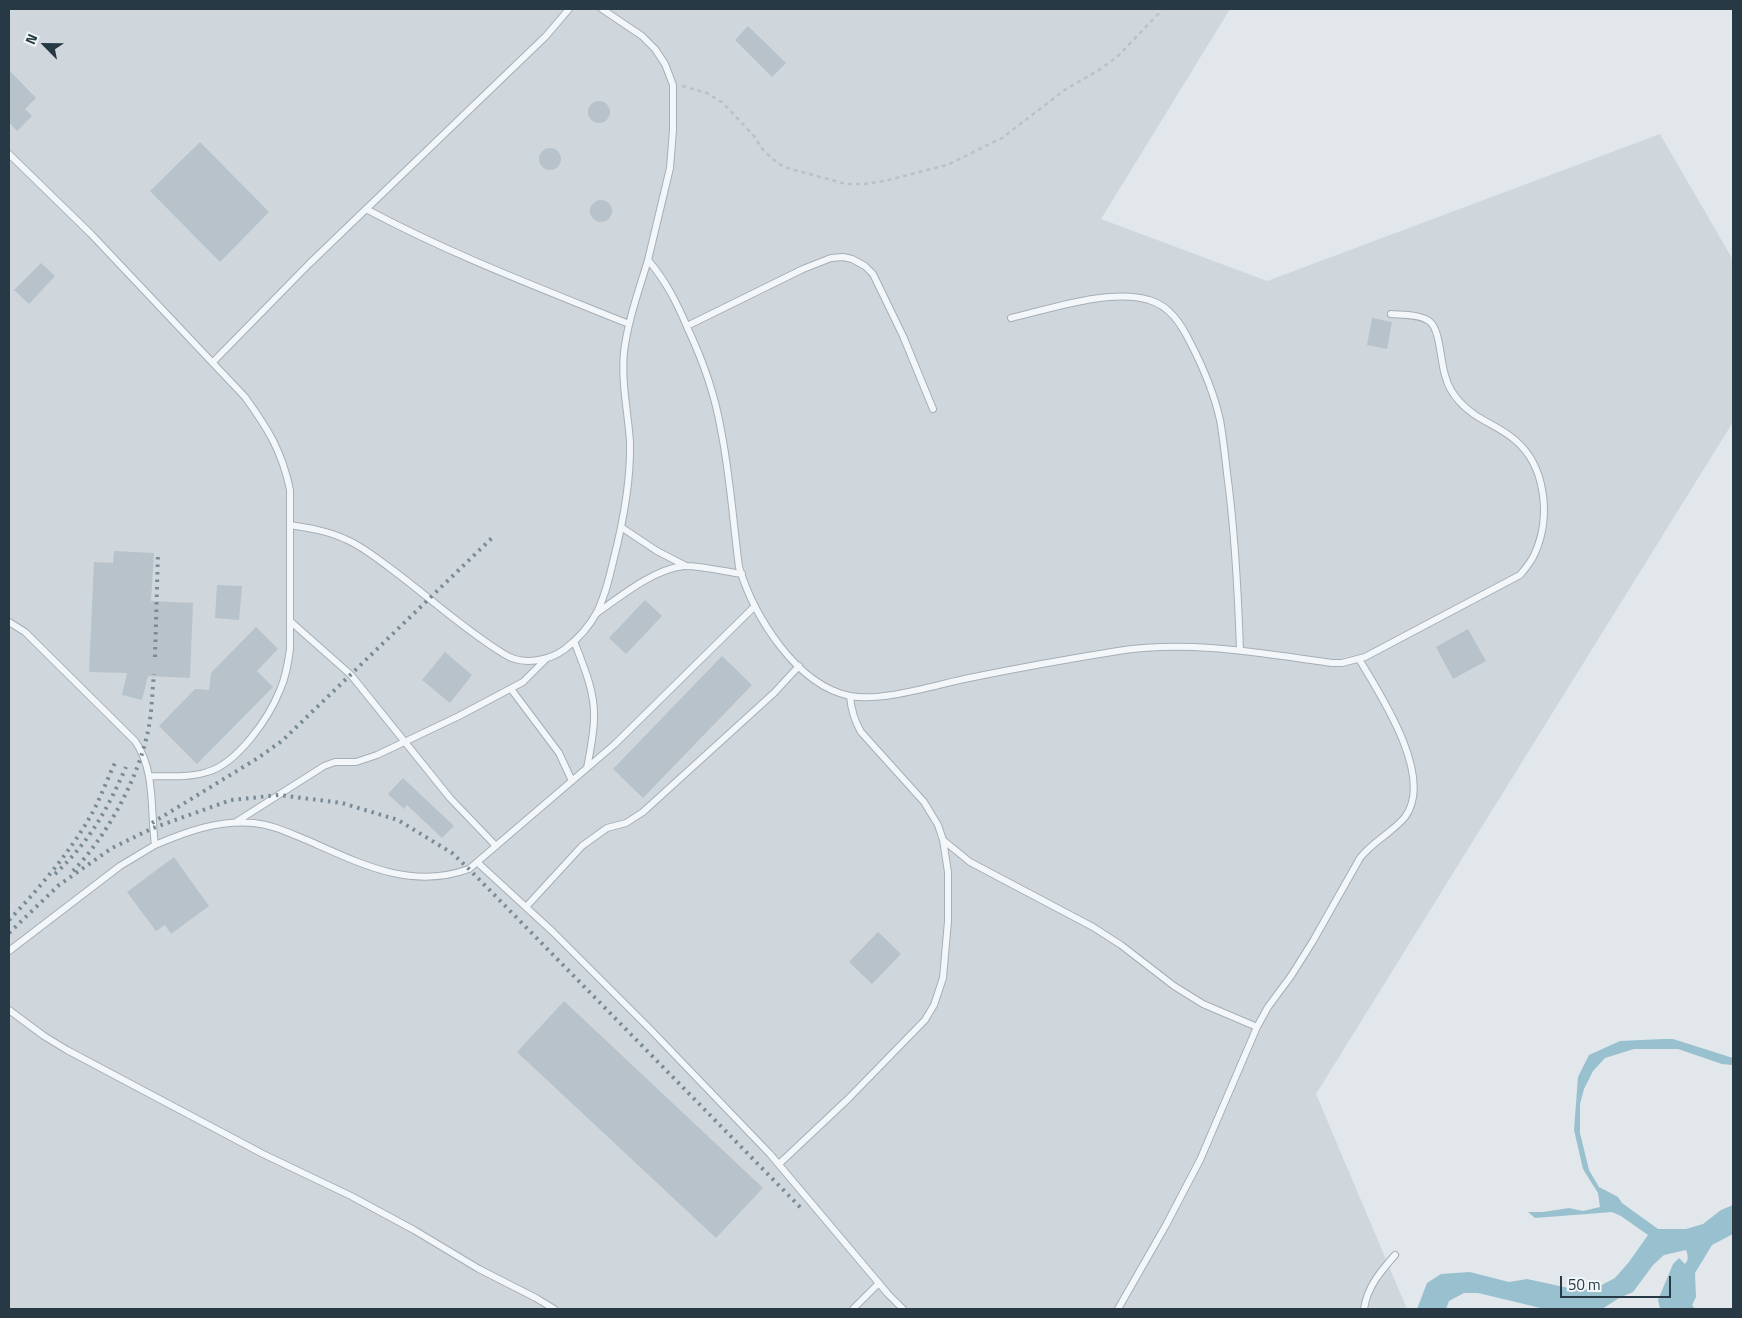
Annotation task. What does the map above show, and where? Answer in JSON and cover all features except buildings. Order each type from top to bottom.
[{"type":"lane","points":[[290,525],[333,534],[362,548],[406,580],[469,631],[507,656],[520,660],[535,661],[546,659],[559,653],[585,630],[596,614],[604,596],[621,527],[629,480],[630,444],[624,379],[624,352],[629,324],[648,260],[670,168],[673,130],[673,85],[665,64],[655,49],[642,36],[602,9]]},
{"type":"lane","points":[[213,362],[309,264],[546,36],[566,10]]},
{"type":"lane","points":[[9,154],[91,234],[245,397],[278,448],[286,469],[290,490],[290,649],[287,668],[280,690],[270,712],[257,730],[222,765],[209,772],[194,776],[150,776]]},
{"type":"lane","points":[[366,209],[494,270],[629,324]]},
{"type":"lane","points":[[687,326],[804,269],[831,258],[843,257],[852,259],[865,266],[873,274],[903,336],[933,409]]},
{"type":"lane","points":[[648,260],[662,276],[675,298],[711,388],[721,430],[742,574],[755,606],[766,625],[799,666],[823,686],[850,696],[867,698],[1119,651],[1165,646],[1202,646],[1342,663],[1359,659],[1520,575],[1535,554],[1540,539],[1543,513],[1539,476],[1532,460],[1514,438],[1466,408],[1450,388],[1445,377],[1434,326],[1422,318],[1391,314]]},
{"type":"lane","points":[[1012,318],[1087,300],[1115,297],[1140,298],[1151,301],[1175,317],[1197,356],[1212,393],[1220,420],[1234,521],[1240,650]]},
{"type":"lane","points":[[621,527],[658,551],[686,566]]},
{"type":"lane","points":[[596,614],[650,578],[671,569],[686,566],[742,574]]},
{"type":"lane","points":[[9,951],[120,866],[155,845],[187,831],[213,824],[235,822],[277,828],[348,858],[395,875],[417,878],[440,877],[463,872],[478,863],[615,744],[755,606]]},
{"type":"lane","points":[[290,621],[351,674],[450,798],[496,846]]},
{"type":"lane","points":[[9,622],[25,632],[135,741],[143,752],[150,776],[155,845]]},
{"type":"lane","points":[[574,641],[592,694],[594,717],[587,768]]},
{"type":"lane","points":[[235,822],[324,766],[335,762],[356,762],[377,755],[512,689],[523,682],[546,659]]},
{"type":"lane","points":[[1118,1309],[1166,1226],[1200,1160],[1257,1027],[1268,1007],[1291,976],[1313,941],[1360,858],[1366,850],[1404,818],[1412,801],[1413,781],[1406,746],[1392,713],[1359,659]]},
{"type":"lane","points":[[526,907],[582,846],[607,828],[626,823],[644,812],[774,693],[799,666]]},
{"type":"lane","points":[[512,689],[559,753],[572,781]]},
{"type":"lane","points":[[779,1164],[848,1099],[925,1020],[934,1005],[943,978],[948,921],[948,872],[943,840],[938,825],[924,802],[861,732],[853,714],[850,696]]},
{"type":"lane","points":[[943,840],[970,862],[1093,927],[1121,945],[1174,986],[1203,1004],[1257,1027]]},
{"type":"lane","points":[[478,863],[526,907],[650,1029],[779,1164],[903,1309]]},
{"type":"lane","points":[[9,1010],[44,1036],[67,1050],[263,1154],[351,1196],[414,1230],[479,1269],[554,1309]]},
{"type":"lane","points":[[1364,1309],[1365,1299],[1370,1288],[1395,1254]]},
{"type":"lane","points":[[853,1309],[879,1282]]},
{"type":"path","points":[[673,85],[708,93],[723,103],[754,136],[763,150],[784,167],[846,184],[884,182],[946,165],[1002,138],[1066,89],[1117,57],[1163,9]]},
{"type":"shaded area","points":[[9,9],[1230,9],[1101,219],[1267,281],[1660,134],[1733,260],[1733,422],[1316,1094],[1407,1309],[9,1309]]},
{"type":"water","points":[[1673,1039],[1733,1058],[1733,1065],[1722,1064],[1678,1049],[1634,1049],[1605,1058],[1593,1071],[1584,1089],[1580,1104],[1580,1133],[1589,1170],[1599,1187],[1618,1197],[1622,1203],[1658,1229],[1686,1229],[1703,1224],[1721,1210],[1733,1205],[1733,1234],[1712,1245],[1695,1273],[1696,1297],[1692,1305],[1695,1309],[1660,1309],[1658,1300],[1673,1264],[1679,1258],[1685,1264],[1688,1257],[1686,1250],[1664,1255],[1653,1265],[1633,1292],[1602,1309],[1545,1309],[1478,1293],[1464,1293],[1449,1301],[1446,1309],[1417,1309],[1427,1283],[1441,1274],[1470,1272],[1509,1282],[1527,1279],[1578,1290],[1594,1289],[1615,1278],[1648,1235],[1612,1212],[1535,1218],[1528,1212],[1569,1208],[1583,1211],[1600,1207],[1598,1193],[1583,1169],[1574,1130],[1578,1077],[1589,1055],[1620,1041]]},
{"type":"railway","points":[[152,823],[258,758],[283,740],[495,535]]},
{"type":"railway","points":[[155,657],[158,553]]},
{"type":"railway","points":[[73,871],[86,857],[109,824],[120,806],[137,768],[149,724],[154,674]]},
{"type":"railway","points":[[9,920],[42,884],[73,844],[94,810],[116,761]]},
{"type":"railway","points":[[55,874],[88,837],[112,797],[126,767]]},
{"type":"railway","points":[[9,933],[59,885],[112,848],[153,828],[231,800],[279,795],[342,803],[398,820],[452,853],[469,869],[801,1208]]}]
